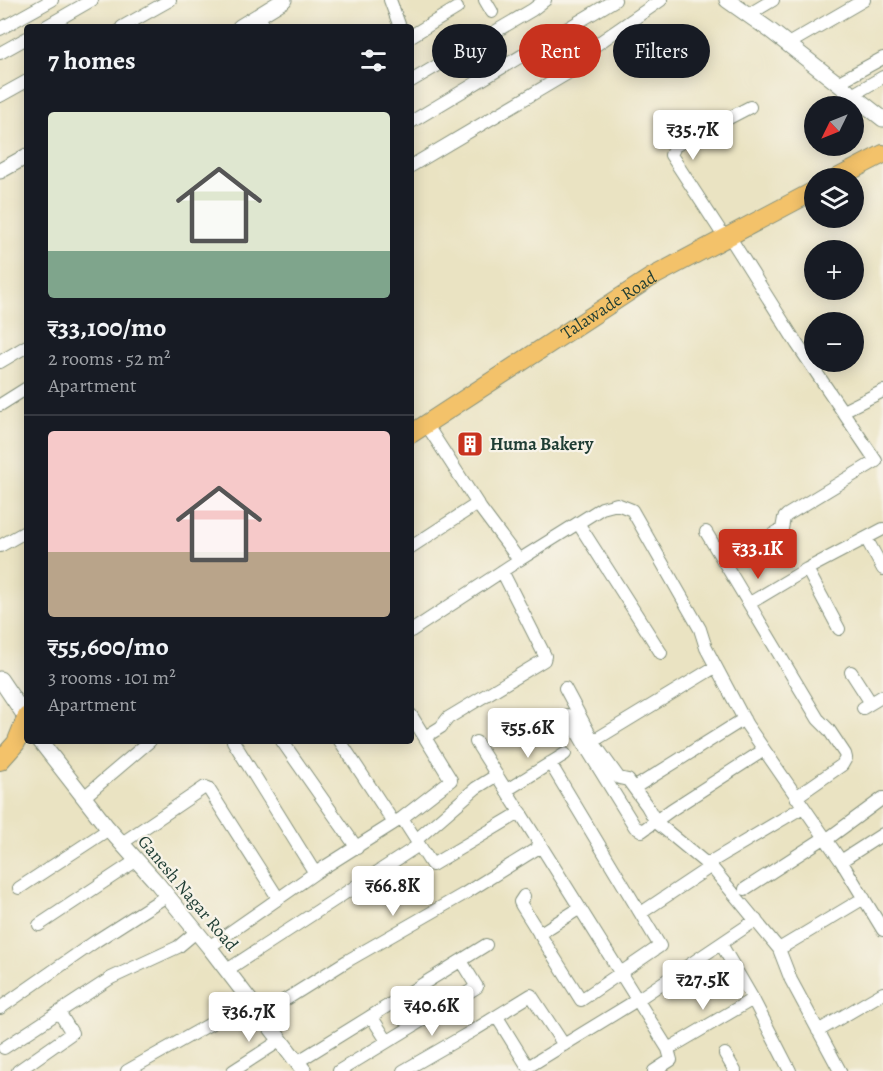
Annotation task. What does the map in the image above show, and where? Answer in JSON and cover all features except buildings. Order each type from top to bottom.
[{"type":"main road","points":[[856,168],[883,154]]},
{"type":"main road","points":[[864,178],[883,168]]},
{"type":"main road","name":"Talawade Road","points":[[414,444],[423,431],[647,287],[804,196]]},
{"type":"main road","name":"Talawade Road","points":[[729,240],[804,208]]},
{"type":"main road","points":[[0,761],[16,743],[24,725]]},
{"type":"street","points":[[0,29],[52,0]]},
{"type":"street","points":[[50,24],[92,0]]},
{"type":"street","points":[[127,24],[170,0]]},
{"type":"street","points":[[262,21],[284,0]]},
{"type":"street","points":[[485,0],[492,12]]},
{"type":"street","points":[[414,79],[532,10],[545,0]]},
{"type":"street","points":[[414,120],[615,0]]},
{"type":"street","points":[[414,164],[585,63],[593,47],[661,0]]},
{"type":"street","points":[[727,0],[788,44],[883,119]]},
{"type":"street","points":[[752,18],[773,0]]},
{"type":"street","points":[[788,44],[864,0]]},
{"type":"street","points":[[394,2],[399,24]]},
{"type":"street","points":[[414,34],[457,8]]},
{"type":"street","points":[[0,53],[24,40]]},
{"type":"street","points":[[837,83],[883,58]]},
{"type":"street","points":[[852,95],[883,77]]},
{"type":"street","points":[[0,96],[24,83]]},
{"type":"street","points":[[725,563],[782,529],[787,514],[876,461],[671,154],[675,146],[750,107]]},
{"type":"street","points":[[0,171],[24,158]]},
{"type":"street","points":[[0,362],[24,347]]},
{"type":"street","points":[[0,405],[24,390]]},
{"type":"street","points":[[843,411],[883,391]]},
{"type":"street","points":[[423,431],[519,560]]},
{"type":"street","points":[[414,545],[477,504]]},
{"type":"street","points":[[414,629],[602,508],[618,504],[632,510],[700,629],[706,648],[744,719],[841,861],[883,930]]},
{"type":"street","points":[[579,523],[661,653]]},
{"type":"street","points":[[750,603],[807,569],[883,529]]},
{"type":"street","points":[[640,913],[799,802],[842,765],[846,758],[829,730],[818,719],[706,532]]},
{"type":"street","points":[[0,546],[24,533]]},
{"type":"street","points":[[866,538],[883,568]]},
{"type":"street","points":[[807,569],[839,630]]},
{"type":"street","points":[[424,737],[441,727],[448,718],[544,660],[545,656],[502,571]]},
{"type":"street","points":[[589,743],[716,667]]},
{"type":"street","points":[[851,672],[867,706],[883,696]]},
{"type":"street","points":[[0,679],[24,714]]},
{"type":"street","points":[[565,688],[589,743],[635,827],[642,831],[764,750]]},
{"type":"street","points":[[567,715],[619,778],[628,780],[656,822],[709,866],[779,949],[791,980],[840,1071]]},
{"type":"street","points":[[634,788],[744,719]]},
{"type":"street","points":[[209,947],[315,873],[398,820],[451,780],[414,720]]},
{"type":"street","points":[[476,742],[668,1049],[670,1060],[654,1071]]},
{"type":"street","name":"Ganesh Nagar Road","points":[[42,744],[109,829],[168,895],[301,1066]]},
{"type":"street","points":[[84,797],[146,744]]},
{"type":"street","points":[[235,744],[315,873]]},
{"type":"street","points":[[284,744],[357,848]]},
{"type":"street","points":[[342,744],[398,820],[418,842],[432,865],[520,812]]},
{"type":"street","points":[[507,790],[565,754]]},
{"type":"street","points":[[524,896],[520,902],[538,934],[582,1000],[660,946],[550,763]]},
{"type":"street","points":[[227,970],[418,842],[476,788],[497,775]]},
{"type":"street","points":[[122,843],[205,787],[208,788],[278,898]]},
{"type":"street","points":[[745,889],[825,839],[883,798]]},
{"type":"street","points":[[19,888],[109,829]]},
{"type":"street","points":[[841,861],[883,834]]},
{"type":"street","points":[[261,1015],[541,846]]},
{"type":"street","points":[[39,926],[137,860]]},
{"type":"street","points":[[0,1008],[96,941],[168,895]]},
{"type":"street","points":[[779,949],[864,898]]},
{"type":"street","points":[[538,934],[580,908]]},
{"type":"street","points":[[497,1017],[528,1065],[536,1063],[637,1000],[756,920]]},
{"type":"street","points":[[4,1048],[111,978],[178,947],[196,932]]},
{"type":"street","points":[[721,944],[753,999],[790,1071]]},
{"type":"street","points":[[301,1066],[371,1016],[486,945]]},
{"type":"street","points":[[339,1071],[477,987],[461,961]]},
{"type":"street","points":[[818,1031],[883,993]]},
{"type":"street","points":[[403,1071],[531,995],[564,1045]]},
{"type":"street","points":[[668,1049],[753,999]]},
{"type":"street","points":[[127,1071],[251,1001]]},
{"type":"street","points":[[18,1071],[72,1033],[59,1012]]},
{"type":"street","points":[[371,1016],[387,1041]]},
{"type":"street","points":[[233,1071],[281,1040]]},
{"type":"street","points":[[725,1054],[735,1071]]},
{"type":"place","name":"Huma Bakery","points":[[470,444]]}]
